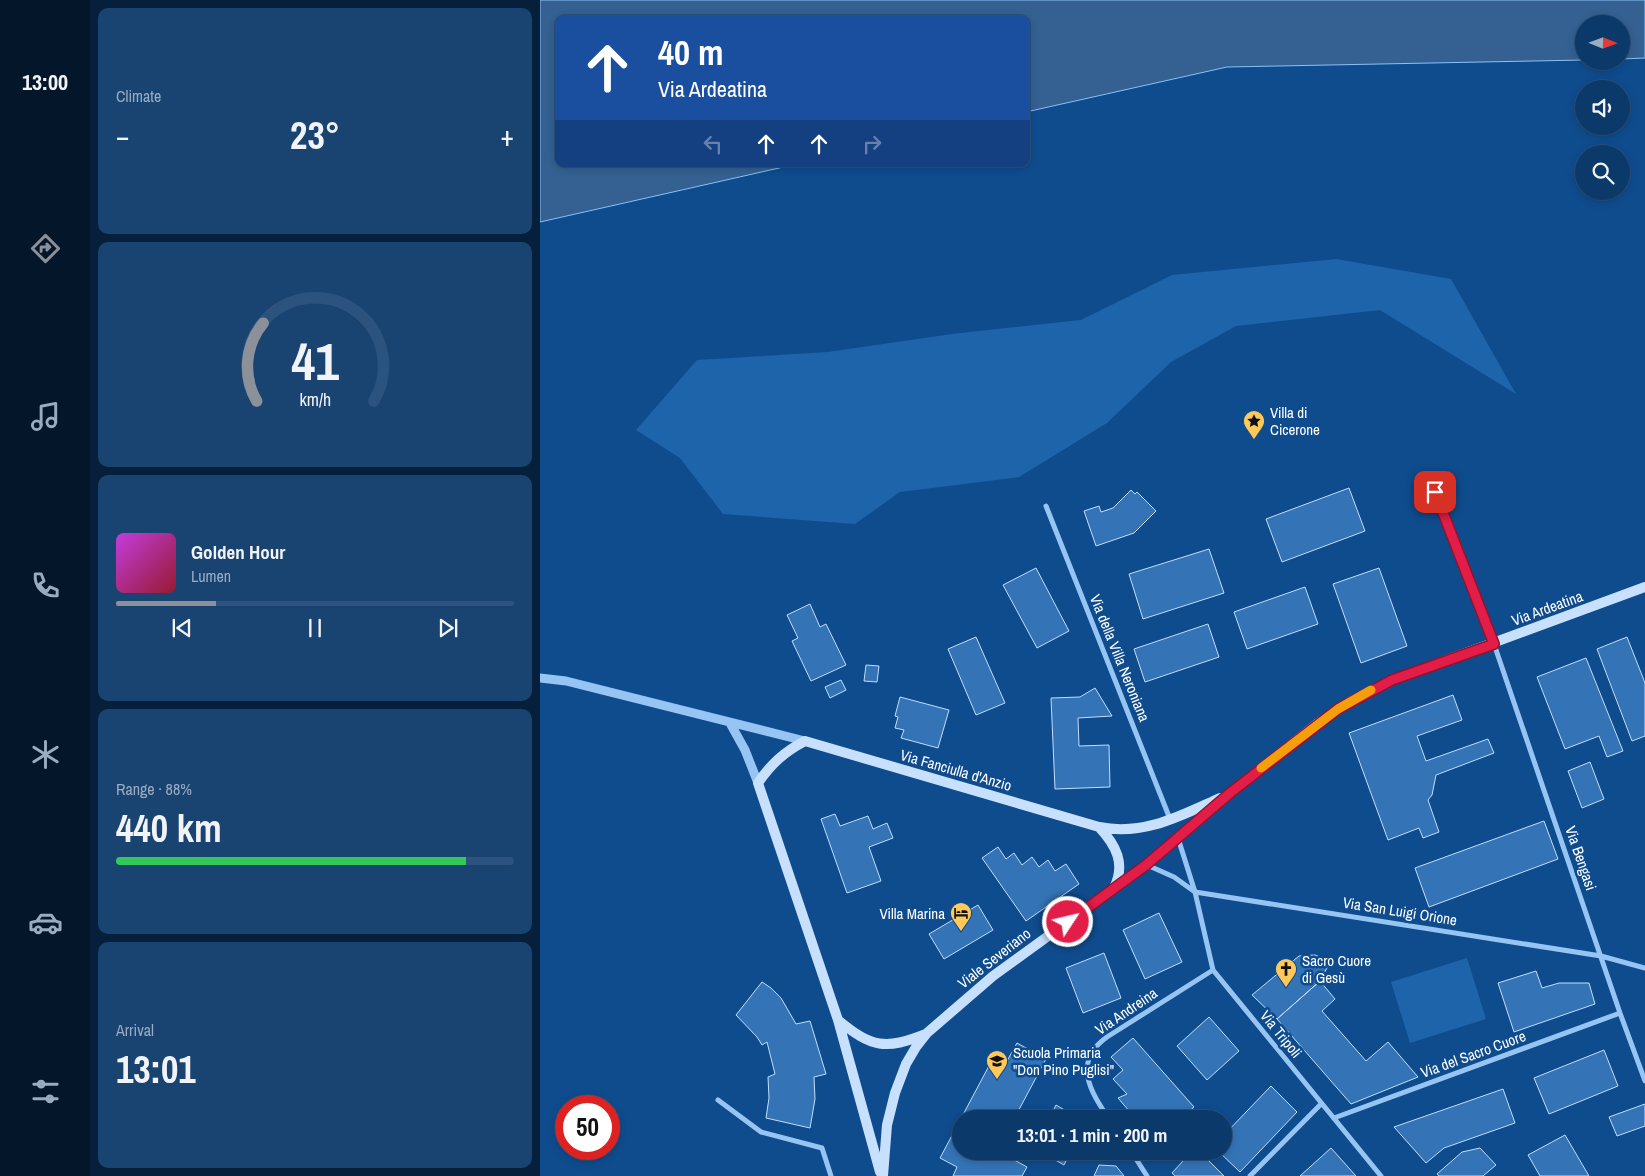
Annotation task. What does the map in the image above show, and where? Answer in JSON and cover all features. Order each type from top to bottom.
[{"type":"main road","name":"Via Ardeatina","points":[[1178,838],[1230,793],[1317,724],[1348,703],[1392,680],[1645,587]]},
{"type":"main road","name":"Via Fanciulla d'Anzio","points":[[805,741],[1098,827],[1117,830],[1137,829],[1171,820]]},
{"type":"main road","points":[[758,783],[780,756],[805,741]]},
{"type":"main road","name":"Viale Severiano","points":[[758,783],[838,1020],[882,1176]]},
{"type":"main road","name":"Via Ardeatina","points":[[1171,820],[1230,793]]},
{"type":"main road","points":[[1098,827],[1109,838],[1119,857],[1118,877],[1113,889]]},
{"type":"main road","name":"Viale Severiano","points":[[882,1176],[887,1125],[895,1093],[906,1064],[927,1033],[993,976],[1146,865],[1178,838]]},
{"type":"main road","name":"Viale Severiano","points":[[838,1020],[861,1037],[882,1045],[903,1043],[927,1033]]},
{"type":"street","name":"Via della Villa Neroniana","points":[[1046,506],[1171,820]]},
{"type":"street","name":"Via Bengasi","points":[[1494,644],[1645,1081]]},
{"type":"street","name":"Via Fanciulla d'Anzio","points":[[540,678],[566,681],[805,741]]},
{"type":"street","name":"Viale Severiano","points":[[730,723],[745,750],[758,783]]},
{"type":"street","name":"Via Tripoli","points":[[1178,838],[1195,892],[1213,970],[1381,1176]]},
{"type":"street","points":[[1146,865],[1174,877],[1195,892]]},
{"type":"street","name":"Via San Luigi Orione","points":[[1195,892],[1601,956],[1645,968]]},
{"type":"street","name":"Via Andreina","points":[[1104,1110],[1089,1085],[1088,1064],[1093,1051],[1107,1037],[1213,970]]},
{"type":"street","name":"Via del Sacro Cuore","points":[[1334,1118],[1620,1013]]},
{"type":"street","points":[[718,1100],[761,1132],[822,1148],[830,1176]]},
{"type":"street","points":[[1250,1176],[1321,1104]]},
{"type":"street","points":[[1137,1160],[1148,1176]]},
{"type":"lane","points":[[1435,492],[1494,644]]},
{"type":"shaded area","points":[[540,0],[1645,0],[1645,58],[1630,59],[1630,15],[1575,15],[1575,60],[1227,67],[1030,111],[1030,15],[555,15],[555,167],[784,167],[540,222]]},
{"type":"shaded area","points":[[1336,259],[1451,279],[1516,394],[1380,310],[1236,326],[1171,362],[1107,423],[1019,477],[900,492],[855,524],[723,514],[680,458],[636,430],[697,360],[828,352],[952,334],[1081,320],[1172,275]]},
{"type":"shaded area","points":[[1467,958],[1486,1019],[1410,1043],[1391,982]]},
{"type":"building","points":[[1349,488],[1365,531],[1282,562],[1266,519]]},
{"type":"building","points":[[1131,490],[1135,494],[1137,492],[1156,511],[1134,533],[1096,546],[1084,511],[1099,506],[1101,512],[1113,508]]},
{"type":"building","points":[[1209,549],[1224,593],[1143,619],[1129,574]]},
{"type":"building","points":[[1036,568],[1069,631],[1037,648],[1003,585]]},
{"type":"building","points":[[1379,568],[1407,646],[1361,663],[1333,584]]},
{"type":"building","points":[[1305,587],[1318,624],[1247,649],[1234,612]]},
{"type":"building","points":[[810,604],[820,627],[826,624],[846,665],[811,681],[792,641],[798,638],[787,615]]},
{"type":"building","points":[[1208,624],[1219,657],[1145,682],[1134,649]]},
{"type":"building","points":[[976,637],[1005,703],[976,715],[948,649]]},
{"type":"building","points":[[1627,637],[1645,683],[1645,736],[1632,741],[1597,649]]},
{"type":"building","points":[[1586,658],[1623,751],[1607,757],[1599,736],[1565,749],[1537,677]]},
{"type":"building","points":[[866,665],[879,666],[877,682],[864,681]]},
{"type":"building","points":[[841,680],[846,690],[830,698],[825,687]]},
{"type":"building","points":[[1095,688],[1112,716],[1078,718],[1079,746],[1109,745],[1110,787],[1055,789],[1051,698],[1080,697]]},
{"type":"building","points":[[1453,695],[1462,720],[1417,736],[1426,761],[1488,739],[1494,753],[1436,775],[1432,795],[1428,800],[1439,832],[1423,838],[1419,828],[1388,840],[1349,733]]},
{"type":"building","points":[[900,697],[949,710],[938,748],[901,738],[904,730],[895,728],[898,717],[895,716]]},
{"type":"building","points":[[1590,762],[1604,799],[1582,808],[1568,771]]},
{"type":"building","points":[[835,814],[840,826],[868,816],[873,829],[887,823],[893,838],[869,847],[881,881],[847,893],[821,819]]},
{"type":"building","points":[[1544,821],[1558,859],[1429,907],[1415,868]]},
{"type":"building","points":[[998,847],[1006,859],[1014,853],[1022,865],[1032,857],[1039,867],[1048,860],[1055,871],[1066,864],[1079,884],[1026,921],[982,858]]},
{"type":"building","name":"Villa Marina","points":[[978,905],[993,930],[944,959],[929,934]]},
{"type":"building","points":[[1159,913],[1182,962],[1145,979],[1123,930]]},
{"type":"building","points":[[1104,953],[1121,998],[1083,1013],[1066,968]]},
{"type":"building","name":"Sacro Cuore di Gesù","points":[[1315,955],[1325,959],[1328,966],[1320,981],[1277,1019],[1252,995],[1299,956]]},
{"type":"building","points":[[1536,971],[1542,988],[1559,983],[1589,983],[1595,1004],[1514,1032],[1498,983]]},
{"type":"building","points":[[1320,981],[1335,999],[1322,1011],[1366,1061],[1388,1042],[1418,1077],[1351,1104],[1277,1019]]},
{"type":"building","points":[[762,982],[781,998],[796,1024],[810,1021],[826,1074],[814,1077],[815,1099],[810,1128],[766,1118],[769,1098],[768,1077],[775,1074],[767,1042],[762,1045],[736,1015]]},
{"type":"building","points":[[1209,1017],[1239,1051],[1207,1080],[1177,1046]]},
{"type":"building","points":[[1133,1038],[1194,1107],[1191,1110],[1128,1110],[1118,1098],[1127,1094],[1113,1079],[1123,1070],[1111,1057]]},
{"type":"building","points":[[1017,1043],[1046,1059],[1019,1110],[966,1110],[991,1062],[1003,1068]]},
{"type":"building","points":[[1604,1050],[1618,1086],[1549,1114],[1534,1078]]},
{"type":"building","points":[[1271,1086],[1297,1112],[1240,1172],[1227,1160],[1232,1160],[1232,1127]]},
{"type":"building","points":[[1503,1089],[1515,1123],[1444,1148],[1426,1163],[1394,1127]]},
{"type":"building","points":[[1645,1104],[1645,1126],[1617,1136],[1609,1117]]},
{"type":"building","points":[[1056,1105],[1065,1110],[1054,1110]]},
{"type":"building","points":[[952,1135],[952,1160],[1014,1160],[1027,1167],[1022,1176],[953,1176],[957,1167],[940,1158]]},
{"type":"building","points":[[1565,1135],[1589,1176],[1540,1176],[1528,1155]]},
{"type":"building","points":[[1331,1148],[1356,1176],[1300,1176]]},
{"type":"building","points":[[1480,1148],[1496,1165],[1483,1176],[1439,1176],[1437,1174],[1462,1152]]},
{"type":"building","points":[[1055,1160],[1066,1160],[1064,1165]]},
{"type":"building","points":[[1184,1160],[1208,1160],[1224,1176],[1175,1176],[1172,1173]]},
{"type":"building","points":[[1099,1165],[1116,1166],[1124,1176],[1094,1176]]},
{"type":"slow traffic","points":[[1261,768],[1338,709],[1371,690]]},
{"type":"place","name":"Villa di Cicerone","points":[[1254,440]]},
{"type":"place","name":"Villa Marina","points":[[961,932]]},
{"type":"place","name":"Sacro Cuore di Gesù","points":[[1286,988]]},
{"type":"place","name":"Scuola Primaria \"Don Pino Puglisi\"","points":[[997,1080]]},
{"type":"route","points":[[1068,922],[1146,865],[1230,793],[1338,709],[1392,680],[1494,644],[1435,492]]}]
